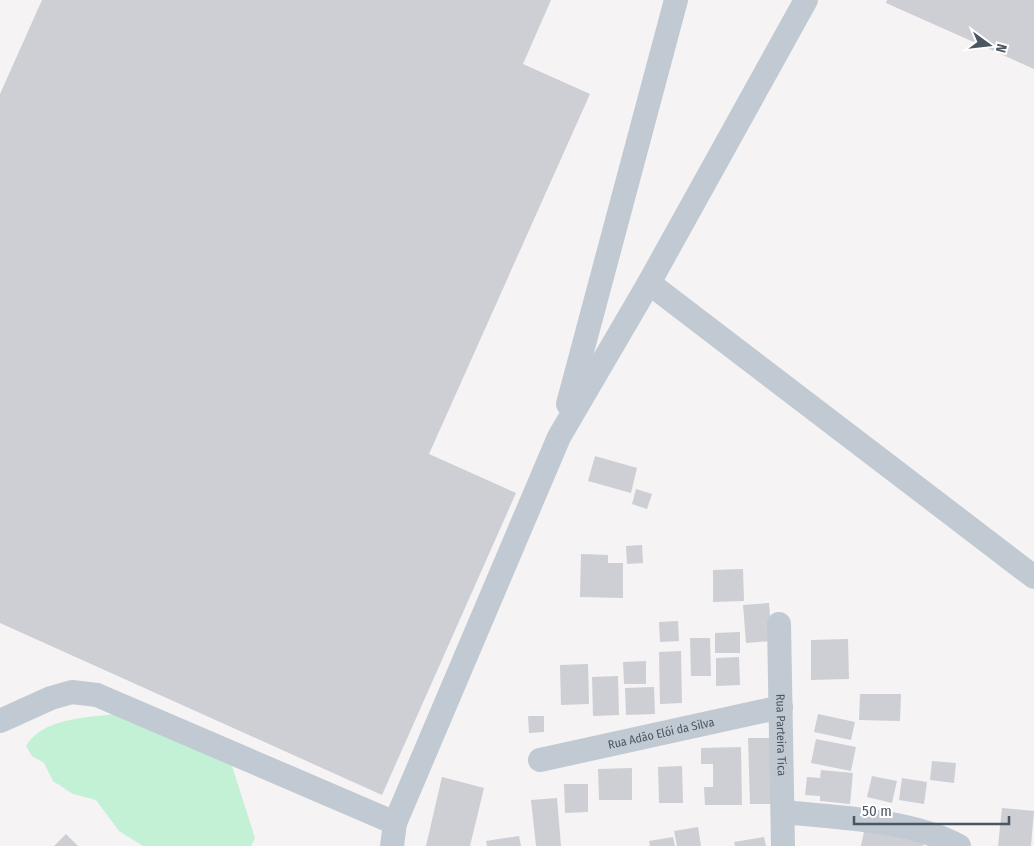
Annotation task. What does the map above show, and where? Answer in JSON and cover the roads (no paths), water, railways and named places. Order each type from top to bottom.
[{"type":"street","points":[[0,721],[52,698],[72,692],[97,695],[393,835],[559,437],[676,0]]},
{"type":"street","points":[[559,437],[649,283],[806,0]]},
{"type":"street","points":[[649,283],[1034,577]]},
{"type":"street","name":"Rua Parteira Tica","points":[[779,624],[783,846]]},
{"type":"street","name":"Rua Adão Elói da Silva","points":[[540,760],[781,707]]},
{"type":"street","points":[[783,812],[884,824],[942,837],[960,846]]}]
